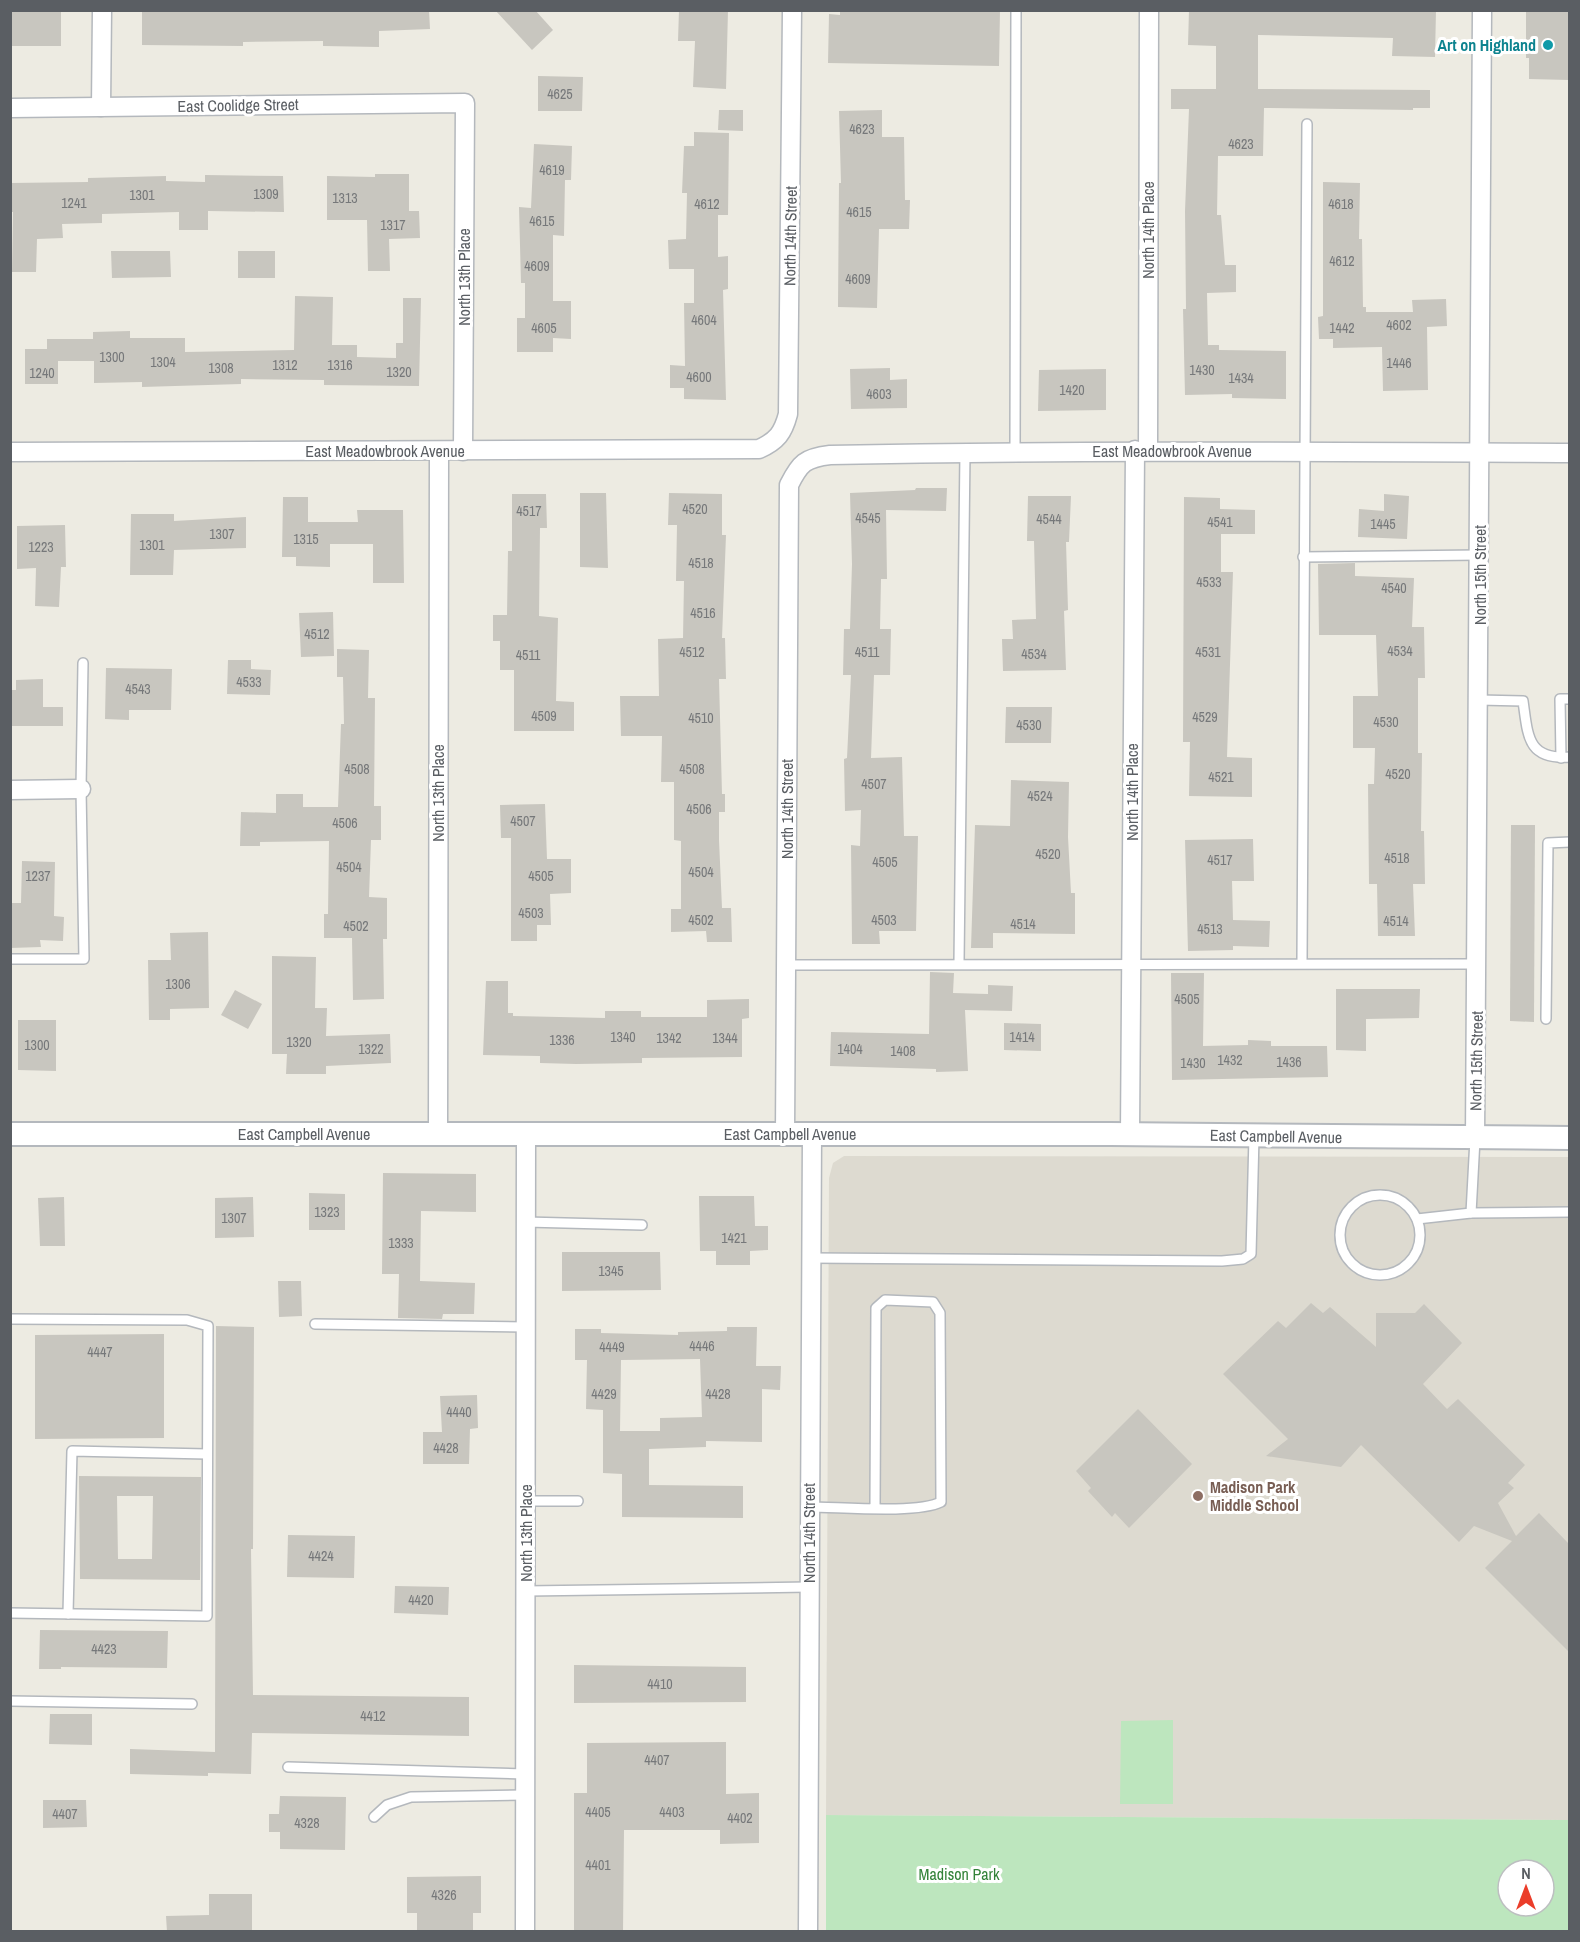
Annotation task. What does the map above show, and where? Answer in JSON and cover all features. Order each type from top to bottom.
[{"type":"street","points":[[101,107],[102,10]]},
{"type":"street","name":"North 14th Street","points":[[759,449],[774,443],[784,429],[788,414],[792,10]]},
{"type":"street","name":"North 14th Place","points":[[1130,1134],[1131,962],[1149,10]]},
{"type":"street","name":"North 15th Street","points":[[1474,1139],[1479,700],[1482,10]]},
{"type":"street","name":"East Coolidge Street","points":[[10,108],[465,103]]},
{"type":"street","name":"North 13th Place","points":[[463,451],[465,103]]},
{"type":"street","name":"East Meadowbrook Avenue","points":[[10,452],[759,449]]},
{"type":"street","name":"East Meadowbrook Avenue","points":[[789,485],[799,465],[815,457],[1141,450],[1303,453],[1569,453]]},
{"type":"street","name":"North 13th Place","points":[[438,1134],[439,451]]},
{"type":"street","name":"North 14th Street","points":[[785,1134],[789,485]]},
{"type":"street","points":[[10,789],[81,789]]},
{"type":"street","name":"East Campbell Avenue","points":[[10,1134],[1130,1134],[1474,1139],[1569,1138]]},
{"type":"street","name":"North 13th Place","points":[[525,1932],[526,1134]]},
{"type":"street","name":"North 14th Street","points":[[808,1932],[812,1134]]},
{"type":"lane","points":[[1015,452],[1016,10]]},
{"type":"lane","points":[[1302,962],[1303,453],[1307,124]]},
{"type":"lane","points":[[959,963],[965,452]]},
{"type":"lane","points":[[1303,557],[1480,555]]},
{"type":"lane","points":[[10,959],[84,959],[81,789],[82,663]]},
{"type":"lane","points":[[1479,700],[1523,701],[1528,736],[1536,750],[1547,758],[1565,758],[1560,699],[1569,699]]},
{"type":"lane","points":[[1546,1019],[1548,843],[1569,842]]},
{"type":"lane","points":[[786,965],[1131,962],[1477,963]]},
{"type":"lane","points":[[810,1258],[1222,1261],[1243,1258],[1251,1254],[1254,1136]]},
{"type":"lane","points":[[1471,1213],[1474,1139]]},
{"type":"lane","points":[[1374,1195],[1387,1195],[1400,1200],[1418,1219],[1419,1246],[1413,1258],[1404,1267],[1392,1273],[1379,1274],[1361,1269],[1346,1256],[1341,1244],[1340,1231],[1351,1208],[1361,1199],[1374,1195]]},
{"type":"lane","points":[[1418,1219],[1471,1213],[1569,1212]]},
{"type":"lane","points":[[526,1222],[642,1225]]},
{"type":"lane","points":[[809,1507],[875,1507],[932,1506],[941,1502],[940,1313],[933,1302],[885,1300],[876,1308],[875,1507]]},
{"type":"lane","points":[[10,1319],[187,1320],[208,1326],[207,1616],[10,1613]]},
{"type":"lane","points":[[315,1324],[526,1327]]},
{"type":"lane","points":[[68,1614],[72,1451],[207,1454]]},
{"type":"lane","points":[[526,1501],[578,1501]]},
{"type":"lane","points":[[526,1591],[809,1587]]},
{"type":"lane","points":[[10,1701],[192,1704]]},
{"type":"lane","points":[[288,1767],[525,1774]]},
{"type":"lane","points":[[374,1817],[387,1805],[411,1797],[525,1796]]},
{"type":"shaded area","name":"Madison Park Middle School","points":[[844,1156],[1569,1157],[1569,1820],[826,1815],[829,1178],[833,1163]]},
{"type":"green space","points":[[1173,1720],[1173,1804],[1120,1804],[1121,1721]]},
{"type":"green space","name":"Madison Park","points":[[826,1815],[1569,1820],[1569,1931],[826,1931]]},
{"type":"building","points":[[12,10],[61,10],[61,46],[11,46]]},
{"type":"building","points":[[142,10],[429,10],[430,29],[379,31],[379,47],[323,46],[323,41],[243,42],[243,46],[142,45]]},
{"type":"building","points":[[495,10],[535,10],[553,30],[532,50]]},
{"type":"building","points":[[679,10],[728,10],[726,89],[693,87],[695,41],[678,41]]},
{"type":"building","points":[[840,10],[1000,10],[999,66],[828,63],[829,14],[840,15]]},
{"type":"building","points":[[1189,10],[1436,10],[1435,57],[1392,56],[1393,38],[1258,35],[1258,89],[1430,90],[1430,108],[1413,108],[1413,110],[1264,108],[1263,156],[1218,156],[1217,215],[1221,215],[1225,265],[1236,265],[1236,292],[1207,293],[1208,345],[1219,345],[1219,350],[1286,351],[1286,399],[1232,398],[1232,394],[1185,395],[1183,309],[1186,309],[1185,211],[1189,109],[1171,109],[1171,89],[1216,89],[1216,46],[1188,45]]},
{"type":"building","name":"Art on Highland","points":[[1526,10],[1569,10],[1569,80],[1529,79],[1529,58],[1526,58]]},
{"type":"building","points":[[538,76],[583,77],[582,111],[538,111]]},
{"type":"building","points":[[719,110],[743,110],[743,131],[718,130]]},
{"type":"building","points":[[882,110],[882,137],[904,137],[905,200],[910,200],[909,229],[879,229],[877,308],[838,307],[839,183],[841,183],[839,111]]},
{"type":"building","points":[[694,132],[729,133],[728,215],[718,215],[718,257],[728,256],[728,289],[723,290],[726,400],[684,399],[684,388],[670,388],[670,365],[685,366],[684,303],[694,303],[694,269],[669,269],[668,240],[686,239],[687,193],[682,193],[684,146],[694,146]]},
{"type":"building","points":[[534,144],[572,146],[571,180],[565,180],[564,236],[553,235],[553,301],[571,301],[571,339],[553,338],[553,352],[517,352],[517,318],[525,318],[525,283],[521,283],[519,207],[531,208]]},
{"type":"building","points":[[375,174],[409,174],[409,211],[419,211],[420,238],[389,239],[390,271],[368,271],[367,220],[327,220],[327,176],[375,177]]},
{"type":"building","points":[[205,175],[283,176],[284,212],[208,211],[208,230],[179,230],[179,212],[102,214],[102,223],[62,224],[63,238],[37,239],[36,272],[12,272],[13,212],[10,212],[10,183],[88,182],[88,178],[166,176],[166,181],[205,182]]},
{"type":"building","points":[[1323,182],[1360,183],[1359,239],[1362,239],[1363,307],[1366,307],[1366,312],[1413,312],[1412,300],[1446,299],[1447,326],[1427,327],[1428,390],[1383,391],[1382,347],[1333,348],[1333,339],[1319,339],[1318,317],[1323,316]]},
{"type":"building","points":[[111,251],[170,251],[171,277],[112,278]]},
{"type":"building","points":[[238,251],[275,251],[275,278],[238,278]]},
{"type":"building","points":[[295,296],[333,297],[332,345],[357,345],[357,357],[396,358],[396,343],[403,343],[403,298],[421,298],[419,386],[324,385],[324,380],[241,379],[241,384],[142,387],[142,382],[94,383],[94,361],[58,361],[58,384],[25,384],[25,349],[47,349],[47,339],[93,339],[93,332],[130,331],[130,338],[185,338],[185,352],[294,350]]},
{"type":"building","points":[[890,368],[890,380],[907,379],[907,408],[851,409],[850,369]]},
{"type":"building","points":[[1106,369],[1106,410],[1038,411],[1039,370]]},
{"type":"building","points":[[916,488],[947,488],[946,511],[886,510],[887,579],[881,579],[880,629],[891,629],[890,675],[874,675],[871,758],[902,757],[904,836],[918,836],[916,931],[879,931],[880,944],[852,944],[851,845],[860,846],[861,810],[845,811],[844,759],[847,758],[851,675],[843,675],[844,629],[850,629],[852,564],[850,493],[915,490]]},
{"type":"building","points":[[580,493],[606,493],[608,568],[580,567]]},
{"type":"building","points":[[669,493],[722,494],[722,535],[726,535],[722,638],[725,638],[726,679],[719,679],[722,794],[725,794],[725,812],[719,812],[719,840],[722,908],[731,908],[732,942],[707,942],[706,931],[671,932],[671,909],[681,909],[681,841],[674,840],[674,782],[661,782],[662,736],[621,736],[620,696],[659,696],[658,639],[683,638],[684,581],[676,581],[677,525],[668,525]]},
{"type":"building","points":[[512,494],[546,494],[547,528],[540,528],[539,616],[558,618],[556,701],[574,702],[574,731],[514,731],[514,670],[500,670],[500,641],[493,641],[493,615],[507,615],[508,551],[512,551]]},
{"type":"building","points":[[1384,494],[1409,496],[1407,539],[1358,537],[1359,509],[1384,511]]},
{"type":"building","points":[[1028,496],[1071,496],[1069,542],[1066,542],[1068,610],[1064,611],[1066,670],[1003,671],[1002,639],[1013,639],[1012,620],[1036,619],[1034,541],[1027,541]]},
{"type":"building","points":[[283,497],[308,497],[308,522],[358,522],[357,510],[403,510],[404,583],[373,583],[373,544],[330,544],[330,567],[296,566],[296,557],[282,557]]},
{"type":"building","points":[[1184,497],[1220,498],[1220,509],[1255,510],[1255,534],[1221,534],[1221,572],[1233,572],[1227,757],[1252,758],[1252,797],[1189,796],[1190,742],[1183,742]]},
{"type":"building","points":[[131,514],[174,514],[174,521],[246,517],[246,548],[174,550],[173,575],[130,575]]},
{"type":"building","points":[[65,525],[66,567],[61,567],[59,607],[35,606],[36,568],[17,569],[17,526]]},
{"type":"building","points":[[1355,563],[1355,576],[1414,578],[1412,627],[1424,627],[1425,678],[1418,678],[1418,753],[1422,753],[1421,831],[1424,831],[1425,884],[1413,884],[1415,936],[1378,936],[1377,884],[1369,884],[1368,784],[1374,784],[1375,748],[1353,748],[1353,696],[1378,696],[1376,635],[1319,635],[1318,564]]},
{"type":"building","points":[[333,612],[334,656],[301,657],[299,613]]},
{"type":"building","points":[[337,649],[369,650],[368,698],[375,698],[374,806],[381,806],[381,840],[371,840],[369,897],[387,898],[387,939],[383,939],[384,999],[353,1000],[352,938],[324,938],[324,914],[328,914],[329,841],[260,842],[260,846],[240,846],[241,812],[276,813],[276,794],[303,794],[303,807],[338,807],[341,724],[344,724],[343,677],[337,677]]},
{"type":"building","points":[[228,660],[251,660],[251,669],[271,670],[270,695],[227,694]]},
{"type":"building","points":[[106,668],[172,669],[171,710],[129,710],[129,720],[105,719]]},
{"type":"building","points":[[43,679],[43,707],[63,707],[63,726],[10,726],[10,690],[16,690],[16,680]]},
{"type":"building","points":[[1006,707],[1052,707],[1051,743],[1005,743]]},
{"type":"building","points":[[1011,780],[1069,782],[1068,837],[1071,893],[1075,893],[1075,934],[993,933],[993,948],[971,948],[975,825],[1010,826]]},
{"type":"building","points":[[545,804],[547,859],[571,859],[571,893],[550,894],[551,925],[537,925],[537,941],[511,941],[511,838],[501,838],[500,805]]},
{"type":"building","points":[[1511,825],[1535,825],[1534,1022],[1510,1021]]},
{"type":"building","points":[[1253,839],[1254,881],[1232,881],[1233,920],[1270,921],[1269,947],[1233,946],[1233,950],[1188,951],[1185,840]]},
{"type":"building","points":[[22,861],[55,862],[54,916],[64,917],[63,941],[40,940],[41,947],[10,948],[10,903],[21,903]]},
{"type":"building","points":[[208,932],[209,1008],[170,1009],[170,1020],[149,1020],[148,960],[171,960],[170,933]]},
{"type":"building","points":[[272,956],[316,957],[315,1008],[327,1008],[326,1036],[390,1034],[391,1063],[326,1066],[326,1074],[286,1074],[287,1054],[272,1054]]},
{"type":"building","points":[[930,972],[954,973],[953,993],[988,994],[988,985],[1013,986],[1012,1011],[965,1010],[968,1071],[936,1072],[936,1069],[830,1066],[831,1032],[929,1034]]},
{"type":"building","points":[[1171,973],[1204,973],[1203,1046],[1248,1045],[1248,1040],[1271,1041],[1271,1046],[1327,1046],[1328,1077],[1172,1080]]},
{"type":"building","points":[[486,981],[508,981],[508,1013],[513,1013],[513,1016],[605,1018],[605,1011],[641,1011],[641,1017],[707,1017],[707,1000],[749,999],[749,1018],[742,1019],[742,1057],[642,1058],[642,1063],[576,1064],[540,1063],[540,1056],[483,1055]]},
{"type":"building","points":[[1336,989],[1420,989],[1419,1018],[1366,1019],[1366,1051],[1336,1050]]},
{"type":"building","points":[[235,990],[262,1004],[248,1029],[221,1015]]},
{"type":"building","points":[[18,1020],[56,1020],[56,1071],[18,1070]]},
{"type":"building","points":[[1004,1023],[1041,1024],[1041,1051],[1004,1050]]},
{"type":"building","points":[[383,1173],[476,1174],[476,1212],[421,1211],[420,1281],[475,1283],[474,1314],[443,1314],[442,1319],[398,1318],[399,1274],[382,1274]]},
{"type":"building","points":[[309,1193],[345,1194],[345,1230],[309,1230]]},
{"type":"building","points":[[699,1196],[754,1196],[755,1226],[768,1226],[768,1250],[750,1251],[750,1265],[716,1265],[716,1251],[700,1251]]},
{"type":"building","points":[[64,1197],[65,1246],[40,1246],[38,1198]]},
{"type":"building","points":[[253,1197],[254,1237],[215,1238],[215,1198]]},
{"type":"building","points":[[562,1252],[660,1252],[661,1290],[562,1291]]},
{"type":"building","points":[[278,1281],[301,1281],[302,1316],[279,1317]]},
{"type":"building","points":[[1311,1303],[1323,1313],[1330,1307],[1376,1347],[1376,1313],[1415,1313],[1424,1304],[1462,1343],[1423,1384],[1447,1409],[1458,1399],[1525,1465],[1508,1483],[1514,1488],[1498,1503],[1516,1536],[1539,1513],[1569,1544],[1569,1652],[1485,1568],[1512,1541],[1474,1526],[1459,1542],[1361,1445],[1341,1467],[1266,1456],[1288,1439],[1223,1374],[1278,1321],[1286,1328]]},
{"type":"building","points":[[216,1326],[254,1327],[253,1549],[251,1549],[253,1695],[469,1697],[469,1736],[252,1733],[251,1774],[208,1773],[208,1776],[130,1774],[130,1749],[215,1752]]},
{"type":"building","points":[[727,1327],[757,1327],[756,1366],[781,1366],[780,1390],[762,1389],[762,1442],[706,1441],[706,1447],[649,1449],[649,1485],[743,1486],[743,1518],[622,1517],[622,1474],[603,1473],[603,1410],[586,1409],[587,1360],[575,1360],[575,1329],[601,1329],[601,1333],[678,1335],[678,1332],[727,1331]],"holes":[[[700,1359],[702,1417],[660,1418],[660,1431],[620,1431],[621,1360]]]},
{"type":"building","points":[[164,1334],[164,1438],[35,1439],[35,1335]]},
{"type":"building","points":[[477,1395],[478,1428],[470,1429],[469,1464],[423,1464],[423,1432],[442,1432],[440,1396]]},
{"type":"building","points":[[1138,1409],[1192,1464],[1129,1528],[1115,1513],[1112,1517],[1088,1491],[1091,1488],[1076,1471]]},
{"type":"building","points":[[79,1476],[201,1477],[200,1580],[80,1579]],"holes":[[[117,1496],[153,1496],[152,1559],[118,1559]]]},
{"type":"building","points":[[288,1535],[355,1536],[354,1578],[287,1577]]},
{"type":"building","points":[[395,1586],[449,1587],[448,1615],[394,1613]]},
{"type":"building","points":[[40,1630],[168,1631],[167,1668],[61,1667],[61,1669],[39,1669]]},
{"type":"building","points":[[574,1665],[746,1667],[746,1702],[574,1703]]},
{"type":"building","points":[[50,1714],[92,1714],[92,1745],[49,1744]]},
{"type":"building","points":[[726,1742],[726,1794],[759,1793],[759,1843],[720,1844],[720,1830],[624,1830],[623,1932],[574,1932],[574,1793],[587,1793],[587,1743]]},
{"type":"building","points":[[280,1796],[346,1797],[345,1850],[280,1849],[280,1832],[269,1832],[269,1814],[279,1814]]},
{"type":"building","points":[[43,1800],[86,1800],[87,1827],[43,1828]]},
{"type":"building","points":[[481,1876],[481,1913],[473,1913],[473,1932],[417,1932],[417,1913],[407,1913],[407,1877]]},
{"type":"building","points":[[209,1894],[252,1894],[252,1932],[167,1932],[166,1916],[209,1915]]},
{"type":"place","name":"Art on Highland","points":[[1548,45]]},
{"type":"place","name":"Madison Park Middle School","points":[[1198,1496]]}]
